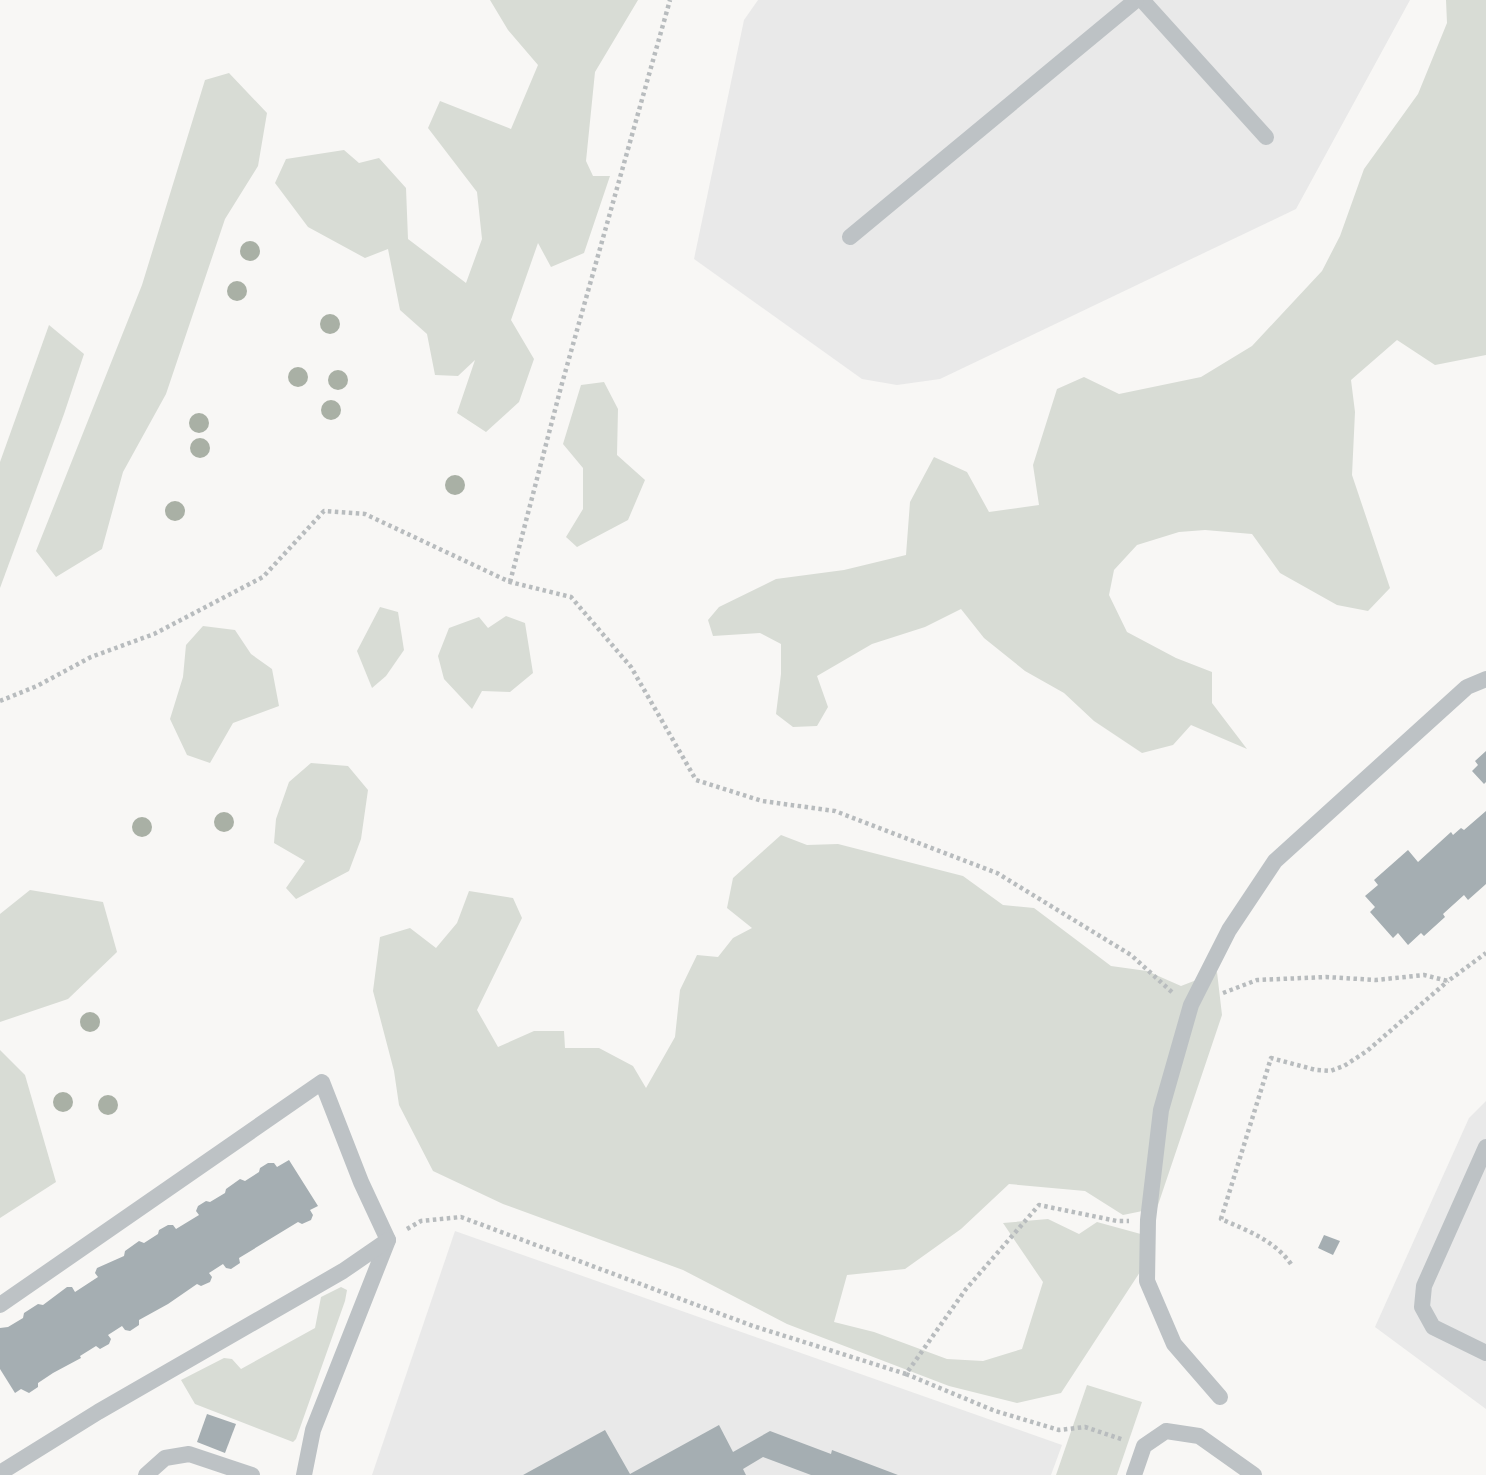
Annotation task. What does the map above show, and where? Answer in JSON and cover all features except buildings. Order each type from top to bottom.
[{"type":"lane","points":[[850,237],[1136,0]]},
{"type":"lane","points":[[1142,0],[1266,137]]},
{"type":"lane","points":[[1220,1397],[1174,1344],[1147,1282],[1148,1220],[1161,1110],[1192,1005],[1229,930],[1275,861],[1467,687],[1486,679]]},
{"type":"lane","points":[[0,1305],[322,1082],[361,1182],[388,1240],[313,1430],[304,1475]]},
{"type":"lane","points":[[1486,1147],[1424,1286],[1422,1307],[1433,1326],[1486,1353]]},
{"type":"lane","points":[[0,1473],[109,1405],[343,1271],[388,1240]]},
{"type":"lane","points":[[1134,1475],[1144,1446],[1166,1432],[1199,1436],[1254,1475]]},
{"type":"lane","points":[[146,1475],[164,1458],[189,1454],[252,1475]]},
{"type":"path","points":[[510,582],[561,387],[670,0]]},
{"type":"path","points":[[0,701],[37,686],[91,657],[154,634],[263,577],[324,511],[365,514],[510,582],[572,597],[631,667],[696,780],[762,801],[835,811],[997,873],[1131,955],[1178,998],[1192,1005],[1257,980],[1326,977],[1376,980],[1423,975],[1448,981]]},
{"type":"path","points":[[1291,1264],[1271,1242],[1221,1219],[1272,1058],[1316,1070],[1330,1071],[1344,1066],[1367,1051],[1448,981],[1486,953]]},
{"type":"path","points":[[906,1374],[966,1289],[1039,1205],[1117,1221],[1148,1220]]},
{"type":"path","points":[[388,1240],[421,1221],[461,1217],[753,1326],[906,1374],[995,1410],[1059,1430],[1085,1427],[1144,1446]]},
{"type":"shaded area","points":[[490,0],[638,0],[595,72],[586,161],[593,176],[610,176],[584,253],[551,267],[538,243],[511,320],[534,359],[519,402],[486,432],[457,413],[475,360],[458,376],[435,375],[427,334],[400,310],[388,249],[365,258],[308,227],[275,183],[286,159],[344,150],[359,163],[379,158],[406,188],[408,239],[466,283],[482,239],[477,192],[428,128],[440,101],[511,129],[538,65],[508,30]]},
{"type":"shaded area","points":[[758,0],[1410,0],[1296,209],[940,379],[897,385],[862,379],[694,259],[744,20]]},
{"type":"shaded area","points":[[1446,0],[1486,0],[1486,355],[1435,365],[1397,340],[1351,380],[1355,412],[1352,475],[1390,588],[1368,611],[1337,605],[1280,573],[1252,534],[1205,530],[1179,532],[1137,545],[1114,570],[1109,595],[1127,632],[1176,658],[1212,672],[1212,703],[1247,749],[1191,725],[1173,745],[1142,753],[1094,721],[1064,693],[1025,671],[984,638],[961,609],[925,627],[872,644],[817,676],[828,707],[817,726],[793,727],[776,714],[781,674],[781,644],[760,633],[713,636],[708,620],[719,607],[776,579],[844,570],[906,555],[910,502],[934,457],[967,472],[989,512],[1039,505],[1033,465],[1057,389],[1084,377],[1119,394],[1201,377],[1252,346],[1322,271],[1340,236],[1364,169],[1418,94],[1447,23]]},
{"type":"shaded area","points":[[229,73],[267,113],[258,166],[225,219],[166,394],[123,472],[102,549],[56,577],[36,551],[142,285],[205,80]]},
{"type":"shaded area","points":[[49,325],[84,354],[0,588],[0,462]]},
{"type":"shaded area","points":[[604,382],[618,409],[617,455],[645,480],[628,520],[577,547],[566,537],[583,509],[583,468],[563,444],[581,385]]},
{"type":"shaded area","points":[[380,607],[398,612],[404,650],[386,676],[372,688],[357,651]]},
{"type":"shaded area","points":[[506,616],[525,623],[533,673],[510,692],[482,691],[472,709],[444,679],[438,656],[449,628],[479,617],[488,628]]},
{"type":"shaded area","points":[[203,626],[235,630],[251,654],[272,669],[279,706],[233,723],[210,763],[187,755],[170,719],[183,677],[186,645]]},
{"type":"shaded area","points":[[311,763],[348,766],[368,790],[361,839],[349,871],[296,899],[286,888],[305,861],[274,843],[276,819],[289,782]]},
{"type":"shaded area","points":[[781,835],[807,845],[838,844],[963,876],[1003,905],[1034,908],[1111,966],[1147,971],[1181,986],[1217,972],[1222,1015],[1157,1208],[1123,1215],[1085,1191],[1009,1184],[961,1229],[905,1269],[847,1275],[834,1322],[874,1332],[947,1359],[983,1361],[1022,1349],[1043,1282],[1003,1223],[1048,1219],[1079,1234],[1097,1222],[1148,1236],[1140,1272],[1061,1393],[1017,1403],[949,1386],[787,1324],[683,1270],[503,1204],[433,1171],[399,1105],[394,1071],[373,991],[380,937],[410,928],[436,948],[457,923],[469,891],[513,898],[522,918],[477,1010],[498,1047],[534,1031],[564,1031],[565,1048],[599,1048],[633,1066],[646,1088],[675,1037],[680,990],[697,955],[718,957],[733,938],[752,928],[727,908],[733,878]]},
{"type":"shaded area","points":[[30,890],[103,902],[117,952],[68,999],[0,1022],[0,914]]},
{"type":"shaded area","points":[[0,1050],[25,1075],[56,1182],[0,1218]]},
{"type":"shaded area","points":[[1486,1101],[1486,1409],[1375,1327],[1469,1118]]},
{"type":"shaded area","points":[[455,1231],[1062,1445],[1051,1475],[372,1475]]},
{"type":"shaded area","points":[[341,1287],[347,1290],[345,1301],[293,1442],[195,1404],[181,1380],[224,1358],[232,1359],[241,1369],[315,1328],[321,1297]]},
{"type":"shaded area","points":[[1087,1385],[1142,1402],[1117,1475],[1056,1475]]}]
